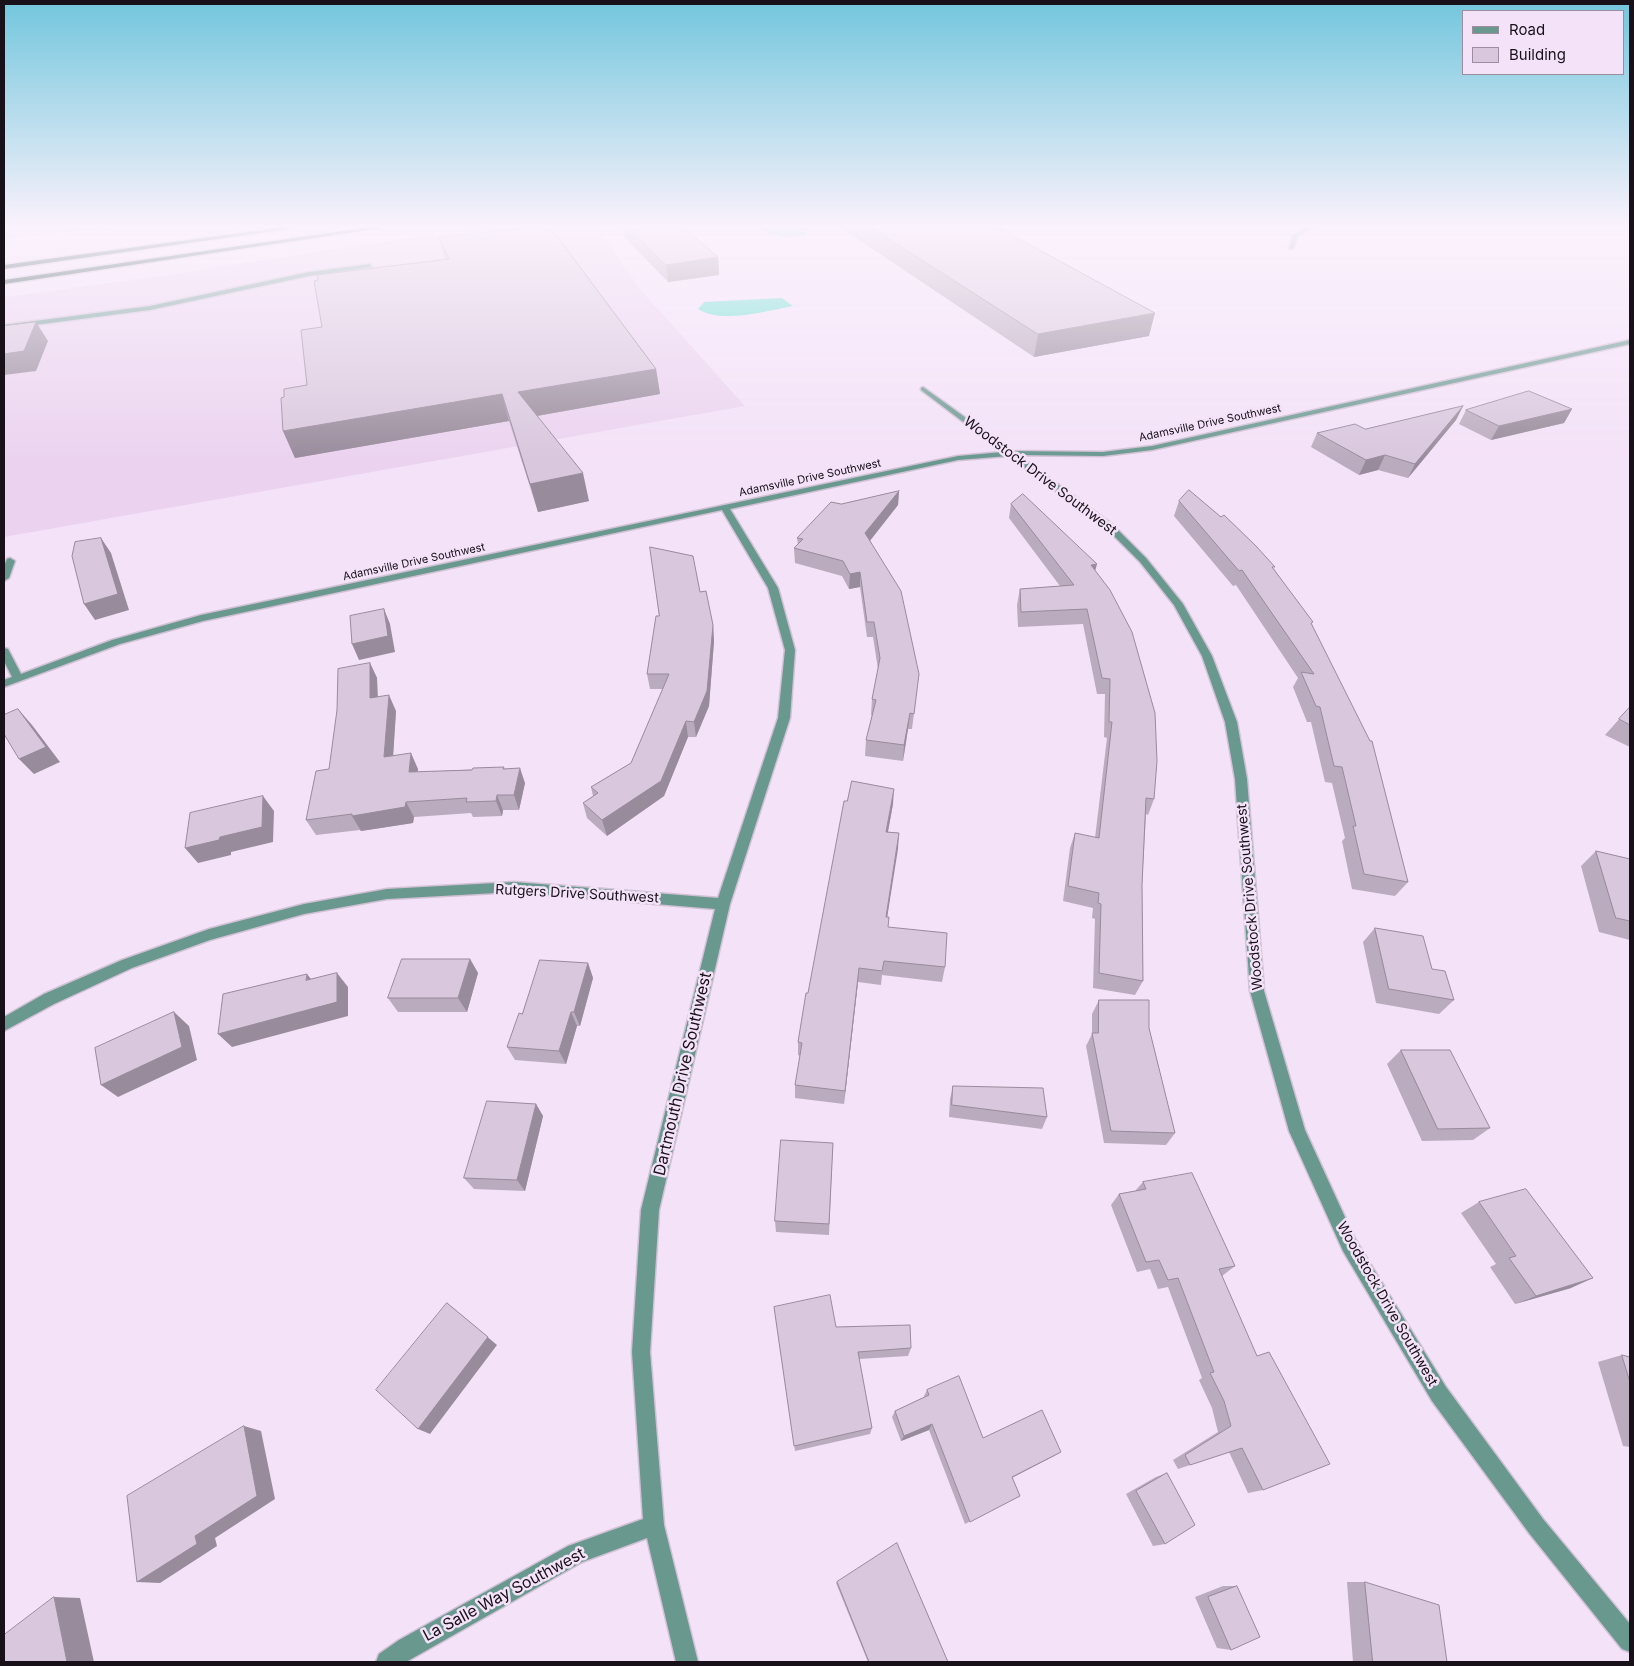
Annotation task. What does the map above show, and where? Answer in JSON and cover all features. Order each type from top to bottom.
[{"type":"street","points":[[4,327],[161,306]]},
{"type":"street","name":"Adamsville Drive Southwest","points":[[4,684],[116,642],[201,618],[958,458],[1012,453],[1104,454],[1152,448],[1630,342]]},
{"type":"street","name":"Woodstock Drive Southwest","points":[[923,389],[1110,527],[1143,560],[1178,604],[1207,656],[1231,722],[1240,779],[1257,991],[1297,1131],[1349,1245],[1439,1394],[1536,1526],[1630,1640]]},
{"type":"street","name":"Dartmouth Drive Southwest","points":[[686,1662],[654,1525],[641,1352],[650,1210],[723,904],[784,718],[790,650],[773,588],[725,508]]},
{"type":"street","points":[[4,578],[10,561]]},
{"type":"street","points":[[4,651],[18,678]]},
{"type":"street","name":"Rutgers Drive Southwest","points":[[4,1024],[49,999],[127,964],[209,935],[304,909],[387,894],[514,887],[723,904]]},
{"type":"street","name":"La Salle Way Southwest","points":[[387,1662],[407,1648],[576,1554],[654,1525]]},
{"type":"shaded area","points":[[4,306],[655,306],[745,406],[4,537]]},
{"type":"shaded area","points":[[701,306],[793,306],[731,316],[719,316],[698,309]]},
{"type":"building","points":[[318,306],[609,306],[656,369],[518,392],[583,473],[530,484],[502,394],[283,431],[281,398],[284,397],[284,389],[307,385],[301,330],[322,327]]},
{"type":"building","points":[[994,306],[1142,306],[1155,313],[1038,334]]},
{"type":"building","points":[[36,322],[24,351],[4,354],[4,326]]},
{"type":"building","points":[[1529,391],[1572,409],[1499,426],[1466,410]]},
{"type":"building","points":[[1463,406],[1415,464],[1385,455],[1366,460],[1317,433],[1355,424],[1365,429]]},
{"type":"building","points":[[1189,490],[1221,517],[1224,515],[1256,546],[1275,567],[1272,567],[1313,622],[1311,623],[1370,741],[1372,741],[1408,882],[1364,874],[1353,826],[1356,826],[1342,767],[1334,766],[1320,707],[1316,706],[1301,672],[1314,674],[1242,570],[1239,571],[1179,501]]},
{"type":"building","points":[[899,491],[865,533],[901,591],[919,674],[914,714],[910,713],[904,745],[866,740],[876,700],[872,699],[880,658],[874,622],[867,622],[860,572],[850,574],[843,561],[794,548],[803,539],[797,538],[831,502],[841,504]]},
{"type":"building","points":[[1023,494],[1097,564],[1091,565],[1110,590],[1132,632],[1155,713],[1157,761],[1154,799],[1146,798],[1142,885],[1143,981],[1099,973],[1101,904],[1098,903],[1099,893],[1068,886],[1075,833],[1099,838],[1112,722],[1109,722],[1110,679],[1102,678],[1087,609],[1021,612],[1020,589],[1074,585],[1011,504]]},
{"type":"building","points":[[101,538],[118,594],[84,604],[72,556],[75,542]]},
{"type":"building","points":[[650,547],[693,556],[700,592],[706,591],[713,625],[707,691],[694,722],[686,721],[661,781],[602,820],[583,803],[598,793],[591,787],[631,763],[669,674],[647,674],[656,616],[659,616]]},
{"type":"building","points":[[384,609],[388,636],[352,644],[350,616]]},
{"type":"building","points":[[370,663],[370,698],[389,695],[384,757],[411,753],[409,772],[472,770],[473,768],[520,768],[514,795],[497,795],[496,801],[466,802],[467,798],[406,802],[405,807],[352,816],[352,814],[306,820],[316,771],[329,769],[337,710],[338,669]]},
{"type":"building","points":[[1630,707],[1630,725],[1619,719]]},
{"type":"building","points":[[18,709],[46,747],[19,759],[4,734],[4,715]]},
{"type":"building","points":[[852,781],[894,789],[886,832],[899,833],[886,917],[889,917],[888,927],[947,933],[945,967],[884,961],[882,971],[859,968],[845,1091],[795,1085],[802,1043],[798,1042],[806,993],[808,993],[844,801],[847,801]]},
{"type":"building","points":[[263,796],[262,827],[185,848],[190,813]]},
{"type":"building","points":[[1596,851],[1630,859],[1630,921],[1616,918]]},
{"type":"building","points":[[1375,928],[1423,936],[1432,969],[1445,971],[1454,1000],[1389,989]]},
{"type":"building","points":[[402,959],[470,959],[458,998],[388,998]]},
{"type":"building","points":[[540,960],[588,963],[574,1012],[571,1012],[559,1051],[507,1047],[519,1013],[522,1014]]},
{"type":"building","points":[[337,973],[337,1002],[218,1034],[223,994],[307,974],[306,980]]},
{"type":"building","points":[[1099,1000],[1149,1000],[1149,1028],[1175,1133],[1111,1131],[1092,1033],[1098,1033]]},
{"type":"building","points":[[174,1012],[182,1047],[101,1085],[95,1048]]},
{"type":"building","points":[[1401,1050],[1450,1050],[1490,1128],[1438,1129]]},
{"type":"building","points":[[953,1086],[1043,1088],[1047,1117],[952,1105]]},
{"type":"building","points":[[487,1101],[536,1104],[517,1180],[464,1178]]},
{"type":"building","points":[[781,1140],[833,1143],[829,1224],[775,1221]]},
{"type":"building","points":[[1192,1173],[1235,1266],[1219,1269],[1257,1356],[1269,1352],[1330,1464],[1263,1490],[1242,1448],[1190,1465],[1185,1455],[1231,1426],[1224,1401],[1210,1373],[1214,1372],[1178,1278],[1168,1280],[1159,1260],[1146,1262],[1119,1194],[1146,1189],[1143,1182]]},
{"type":"building","points":[[1526,1189],[1593,1278],[1536,1296],[1509,1258],[1516,1256],[1479,1202]]},
{"type":"building","points":[[830,1295],[836,1327],[910,1325],[911,1348],[858,1352],[872,1428],[794,1446],[774,1307]]},
{"type":"building","points":[[447,1303],[488,1337],[418,1429],[376,1390]]},
{"type":"building","points":[[1622,1355],[1630,1357],[1630,1382]]},
{"type":"building","points":[[959,1376],[983,1438],[1042,1410],[1061,1452],[1012,1477],[1020,1496],[970,1522],[932,1424],[904,1436],[895,1411],[929,1395],[927,1390]]},
{"type":"building","points":[[244,1426],[257,1496],[195,1536],[197,1544],[137,1582],[127,1496]]},
{"type":"building","points":[[1167,1473],[1195,1525],[1165,1544],[1136,1491]]},
{"type":"building","points":[[897,1543],[948,1662],[869,1662],[837,1582]]},
{"type":"building","points":[[1365,1582],[1439,1605],[1447,1662],[1373,1662]]},
{"type":"building","points":[[1237,1586],[1260,1637],[1231,1650],[1208,1597]]},
{"type":"building","points":[[54,1597],[67,1662],[4,1662],[4,1635]]}]
